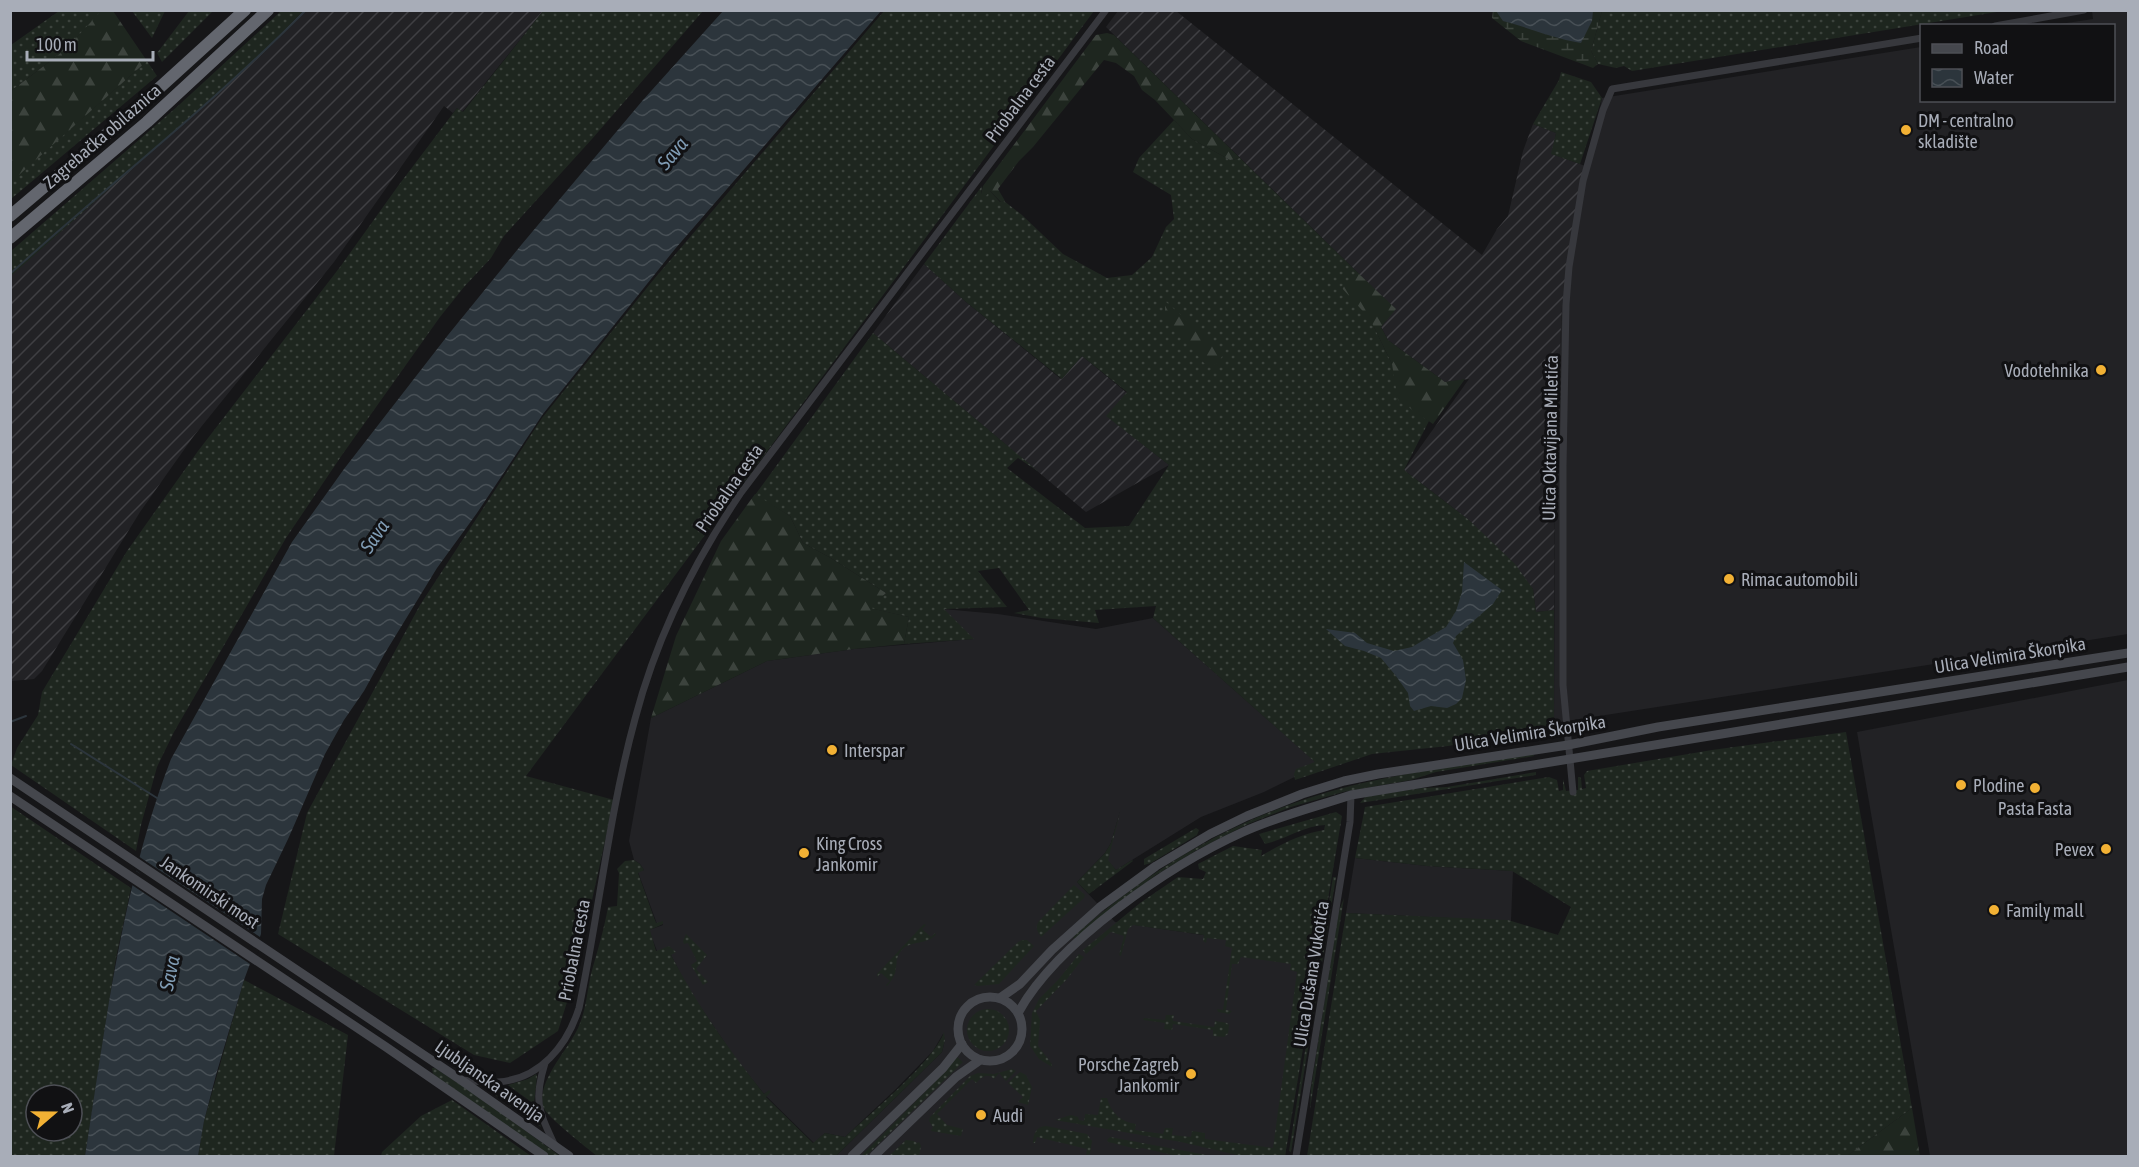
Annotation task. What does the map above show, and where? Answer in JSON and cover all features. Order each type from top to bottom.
[{"type":"highway","name":"Zagrebačka obilaznica","points":[[10,216],[135,110],[245,10]]},
{"type":"highway","name":"Zagrebačka obilaznica","points":[[10,238],[147,122],[268,10]]},
{"type":"main road","name":"Ulica Velimira Škorpika","points":[[1000,998],[1020,984],[1067,936],[1126,888],[1183,849],[1247,816],[1302,794],[1344,781],[1568,745],[1658,727],[2128,653]]},
{"type":"main road","name":"Ulica Velimira Škorpika","points":[[1018,1013],[1035,986],[1075,945],[1120,906],[1171,870],[1211,847],[1270,820],[1351,795],[2128,667]]},
{"type":"main road","name":"Jankomirski most","points":[[10,778],[392,1033]]},
{"type":"main road","name":"Jankomirski most","points":[[10,796],[384,1046]]},
{"type":"main road","points":[[984,997],[1000,998],[1018,1013],[1022,1036],[1014,1052],[1004,1059],[994,1062],[980,1060],[969,1053],[958,1036],[958,1025],[966,1008],[984,997]]},
{"type":"main road","name":"Ljubljanska avenija","points":[[392,1033],[569,1156]]},
{"type":"main road","points":[[854,1156],[943,1068],[962,1044]]},
{"type":"main road","name":"Ljubljanska avenija","points":[[384,1046],[544,1156]]},
{"type":"main road","points":[[876,1156],[956,1077],[980,1060]]},
{"type":"street","name":"Priobalna cesta","points":[[555,1146],[539,1111],[538,1085],[545,1064],[564,1042],[579,1008],[618,792],[642,696],[669,624],[702,554],[740,494],[1106,10]]},
{"type":"street","points":[[2006,24],[2084,10]]},
{"type":"street","name":"Ulica Oktavijana Miletića","points":[[1573,792],[1563,685],[1563,466],[1567,285],[1583,181],[1603,110],[1612,90],[1920,38]]},
{"type":"street","name":"Ulica Dušana Vukotića","points":[[1296,1156],[1350,822],[1351,795]]},
{"type":"street","name":"Priobalna cesta","points":[[461,1080],[499,1082],[515,1079],[545,1064]]},
{"type":"shaded area","points":[[303,11],[543,11],[462,112],[457,108],[453,113],[444,106],[334,262],[193,437],[140,512],[42,671],[34,679],[11,681],[10,276],[258,57]]},
{"type":"shaded area","points":[[1118,11],[1176,11],[1482,255],[1497,229],[1508,216],[1523,151],[1533,124],[1556,133],[1552,154],[1588,167],[1562,305],[1555,455],[1554,610],[1536,612],[1533,589],[1469,520],[1404,470],[1469,379],[1445,382],[1388,340],[1381,327],[1395,309],[1106,27]]},
{"type":"shaded area","points":[[2092,11],[2128,11],[2128,634],[1554,723],[1555,455],[1562,305],[1602,98],[1920,47],[1920,102],[2115,102],[2115,24],[2060,24],[2093,19]]},
{"type":"shaded area","points":[[924,264],[966,302],[1061,379],[1082,356],[1127,393],[1107,416],[1169,465],[1086,512],[873,333]]},
{"type":"shaded area","points":[[943,609],[998,614],[1096,629],[1153,618],[1319,765],[1264,792],[1201,817],[1116,870],[1107,860],[1120,811],[1111,843],[1105,853],[1077,882],[1115,922],[1317,952],[1285,1156],[836,1156],[942,1052],[945,1040],[943,1034],[933,1051],[845,1137],[825,1133],[814,1143],[766,1096],[769,1091],[764,1094],[736,1059],[689,990],[671,955],[657,951],[649,930],[663,925],[662,922],[657,924],[638,872],[644,870],[634,860],[629,841],[651,718],[767,661],[854,649],[973,639]]},
{"type":"shaded area","points":[[2128,680],[2128,1156],[1930,1156],[1857,732]]},
{"type":"shaded area","points":[[1355,858],[1427,866],[1513,871],[1511,921],[1346,913]]},
{"type":"green space","points":[[102,10],[113,11],[147,61],[11,182],[11,91],[66,49]]},
{"type":"green space","points":[[59,11],[102,11],[66,49],[11,91],[11,45]]},
{"type":"green space","points":[[132,11],[165,11],[152,38]]},
{"type":"green space","points":[[189,11],[213,11],[162,62],[157,53]]},
{"type":"green space","points":[[281,11],[303,11],[258,57],[11,276],[11,251],[179,105]]},
{"type":"green space","points":[[543,11],[703,11],[504,236],[491,258],[440,317],[342,455],[286,538],[174,732],[157,767],[136,851],[11,765],[17,748],[38,715],[42,692],[127,551],[198,451],[340,267],[457,108],[463,112]]},
{"type":"green space","points":[[884,11],[1094,11],[526,776],[614,800],[576,973],[558,1031],[510,1063],[474,1055],[278,934],[307,813],[420,605],[542,418],[654,279]]},
{"type":"green space","points":[[1493,11],[1602,11],[1591,51],[1598,64],[1593,68],[1521,41],[1492,18]]},
{"type":"green space","points":[[1602,11],[2003,11],[1632,71],[1624,66],[1616,68],[1598,64],[1591,51]]},
{"type":"green space","points":[[1107,33],[1114,35],[1240,158],[1230,160],[1192,139],[1155,100],[1142,90],[1134,76],[1116,63],[1104,60],[998,189],[1005,201],[1001,202],[990,191],[986,196],[981,194],[983,186],[1096,35]]},
{"type":"green space","points":[[147,61],[157,76],[11,199],[10,182]]},
{"type":"green space","points":[[1561,72],[1591,82],[1602,98],[1580,164],[1551,154],[1556,133],[1533,124],[1559,80]]},
{"type":"green space","points":[[1174,120],[1192,139],[1230,160],[1240,158],[1390,304],[1374,327],[1392,364],[1408,406],[1429,421],[1404,470],[1469,520],[1515,564],[1533,589],[1536,612],[1554,610],[1554,723],[1550,729],[1448,746],[1372,754],[1295,780],[1296,769],[1315,762],[1153,618],[1156,606],[1095,610],[1099,623],[1041,618],[1014,613],[1029,610],[999,568],[978,571],[1007,607],[944,609],[974,639],[904,644],[909,617],[869,608],[886,593],[803,543],[790,516],[755,495],[873,333],[1039,472],[1018,458],[1007,468],[1085,528],[1129,526],[1169,465],[1106,416],[1127,392],[1082,356],[1062,379],[966,302],[924,264],[982,186],[981,194],[990,191],[1000,202],[1004,201],[1063,254],[1107,278],[1132,275],[1152,257],[1166,227],[1174,219],[1171,195],[1133,172],[1139,158]]},
{"type":"green space","points":[[1358,273],[1396,309],[1381,327],[1388,340],[1445,382],[1465,379],[1433,424],[1398,400],[1392,364],[1370,319],[1341,287]]},
{"type":"green space","points":[[1165,301],[1214,344],[1223,355],[1216,365],[1204,363],[1165,317]]},
{"type":"green space","points":[[755,494],[790,516],[803,543],[886,593],[870,608],[909,617],[904,644],[767,661],[651,718],[676,636],[721,541]]},
{"type":"green space","points":[[1846,732],[1912,1108],[1847,1156],[1307,1156],[1346,913],[1508,920],[1558,935],[1571,907],[1512,871],[1427,866],[1355,858],[1365,807],[1549,777],[1557,780],[1559,791],[1563,790],[1563,779],[1566,791],[1578,790],[1578,777],[1581,778],[1582,789],[1586,788],[1584,775],[1587,771],[1712,750]]},
{"type":"green space","points":[[1533,754],[1534,756],[1436,772],[1411,780],[1343,792],[1291,807],[1248,824],[1197,850],[1156,875],[1075,939],[1073,937],[1136,886],[1169,864],[1202,844],[1273,811],[1310,797],[1350,786],[1418,772]]},
{"type":"green space","points":[[1536,772],[1536,775],[1360,803],[1366,796],[1447,787]]},
{"type":"green space","points":[[10,806],[131,888],[116,958],[85,1156],[11,1156]]},
{"type":"green space","points":[[1121,809],[1108,860],[1116,870],[1133,861],[1089,894],[1077,882],[1105,853],[1111,843]]},
{"type":"green space","points":[[1336,812],[1342,816],[1285,1156],[1241,1156],[1181,1142],[1055,1120],[1071,1115],[1084,1121],[1085,1114],[1098,1115],[1101,1098],[1107,1098],[1117,1116],[1136,1124],[1135,1130],[1163,1134],[1165,1128],[1173,1128],[1172,1135],[1191,1137],[1192,1131],[1205,1133],[1205,1139],[1273,1148],[1297,972],[1290,970],[1291,964],[1241,957],[1238,964],[1232,964],[1226,1010],[1232,1011],[1229,1014],[1218,1012],[1217,1009],[1223,1010],[1232,948],[1225,946],[1226,940],[1207,938],[1206,943],[1203,941],[1204,935],[1133,925],[1128,929],[1121,956],[1119,955],[1124,936],[1111,932],[1086,954],[1083,950],[1140,903],[1178,877],[1203,879],[1206,872],[1199,869],[1198,864],[1233,846],[1262,850],[1261,856],[1291,840],[1324,830],[1325,825],[1265,844],[1259,834]]},
{"type":"green space","points":[[1196,828],[1199,830],[1197,835],[1144,865],[1144,859]]},
{"type":"green space","points":[[634,860],[644,870],[638,873],[656,923],[663,921],[663,924],[650,930],[656,951],[669,946],[676,952],[671,955],[681,974],[726,1044],[764,1094],[769,1090],[771,1092],[766,1097],[813,1143],[825,1133],[845,1137],[915,1072],[938,1044],[944,1032],[942,1052],[836,1156],[597,1156],[546,1112],[542,1097],[548,1077],[581,1022],[608,907],[617,906],[619,873],[617,869],[625,861]]},
{"type":"green space","points":[[1333,877],[1336,877],[1291,1152],[1289,1151]]},
{"type":"green space","points":[[1074,885],[1085,895],[1084,898],[1041,937],[1037,929],[1039,921]]},
{"type":"green space","points":[[1344,898],[1310,1109],[1311,1088],[1338,913]]},
{"type":"green space","points":[[924,924],[926,925],[922,929],[931,937],[935,933],[936,935],[927,941],[908,945],[901,951],[897,959],[896,971],[892,980],[887,986],[890,981],[881,973],[877,977],[877,974]]},
{"type":"green space","points":[[686,934],[707,955],[696,969],[708,982],[703,985],[691,965],[697,961],[688,943],[684,944],[683,941]]},
{"type":"green space","points":[[1027,940],[1034,946],[999,984],[974,985],[1018,942]]},
{"type":"green space","points":[[1079,954],[1084,957],[1067,979],[1036,1011],[1040,1020],[1038,1046],[1052,1067],[1039,1059],[1030,1046],[1032,1013],[1039,999]]},
{"type":"green space","points":[[244,980],[348,1035],[334,1156],[198,1156],[204,1121]]},
{"type":"green space","points":[[988,1009],[1003,1015],[1009,1030],[1003,1045],[988,1051],[973,1045],[967,1030],[973,1015]]},
{"type":"green space","points":[[1166,1015],[1174,1015],[1173,1021],[1214,1027],[1215,1021],[1227,1023],[1229,1025],[1228,1034],[1224,1037],[1213,1036],[1213,1030],[1173,1024],[1172,1030],[1164,1029],[1165,1023],[1143,1020],[1144,1018],[1165,1020]]},
{"type":"green space","points":[[957,1057],[963,1062],[866,1156],[861,1156],[934,1083]]},
{"type":"green space","points":[[432,1068],[482,1099],[560,1156],[549,1156],[433,1074]]},
{"type":"green space","points":[[1012,1069],[1016,1071],[1006,1081],[999,1073],[994,1079],[987,1076],[976,1083],[972,1079],[937,1114],[947,1125],[963,1129],[961,1136],[931,1131],[933,1127],[929,1121],[930,1117],[970,1076],[978,1073],[994,1074]]},
{"type":"green space","points":[[1020,1072],[1026,1075],[1032,1087],[1028,1105],[1018,1102],[1023,1097],[1008,1083]]},
{"type":"green space","points":[[536,1074],[534,1104],[508,1085],[528,1079]]},
{"type":"green space","points":[[482,1086],[496,1086],[536,1114],[541,1127]]},
{"type":"green space","points":[[452,1100],[531,1156],[381,1156],[382,1152],[421,1116]]},
{"type":"green space","points":[[1912,1108],[1920,1156],[1847,1156]]},
{"type":"green space","points":[[1046,1126],[1087,1134],[1092,1141],[1090,1154],[1086,1155],[1087,1149],[1037,1137],[1033,1143],[1036,1132]]},
{"type":"green space","points":[[1110,1137],[1212,1156],[1177,1156],[1142,1148],[1137,1149],[1108,1142]]},
{"type":"green space","points":[[906,1140],[919,1142],[921,1146],[919,1156],[889,1156]]},
{"type":"water","name":"Sava","points":[[723,11],[881,11],[675,249],[543,414],[437,568],[364,691],[344,720],[325,754],[266,885],[262,899],[261,934],[244,980],[216,1075],[198,1156],[85,1156],[109,1005],[128,906],[154,807],[171,759],[292,542],[344,469],[522,244],[643,100]]},
{"type":"water","points":[[1496,11],[1593,11],[1592,21],[1581,43],[1503,21]]},
{"type":"water","points":[[1464,562],[1502,590],[1493,604],[1456,636],[1453,643],[1463,660],[1466,680],[1462,698],[1447,708],[1431,706],[1414,711],[1410,706],[1408,693],[1381,658],[1345,646],[1326,629],[1355,633],[1367,643],[1394,651],[1412,647],[1446,627],[1456,611],[1462,592]]},
{"type":"pier","points":[[138,856],[263,939],[253,966],[129,883],[133,869],[142,875],[134,869]]},
{"type":"waterway","points":[[10,274],[197,111],[271,45],[306,10]]},
{"type":"waterway","points":[[10,722],[26,716]]},
{"type":"waterway","points":[[71,744],[157,798]]},
{"type":"place","name":"DM - centralno skladište","points":[[1906,130]]},
{"type":"place","name":"Vodotehnika","points":[[2101,370]]},
{"type":"place","name":"Rimac automobili","points":[[1729,579]]},
{"type":"place","name":"Interspar","points":[[832,750]]},
{"type":"place","name":"Plodine","points":[[1961,785]]},
{"type":"place","name":"Pasta Fasta","points":[[2035,788]]},
{"type":"place","name":"Pevex","points":[[2106,849]]},
{"type":"place","name":"King Cross Jankomir","points":[[804,853]]},
{"type":"place","name":"Family mall","points":[[1994,910]]},
{"type":"place","name":"Porsche Zagreb Jankomir","points":[[1191,1074]]},
{"type":"place","name":"Audi","points":[[981,1115]]}]
